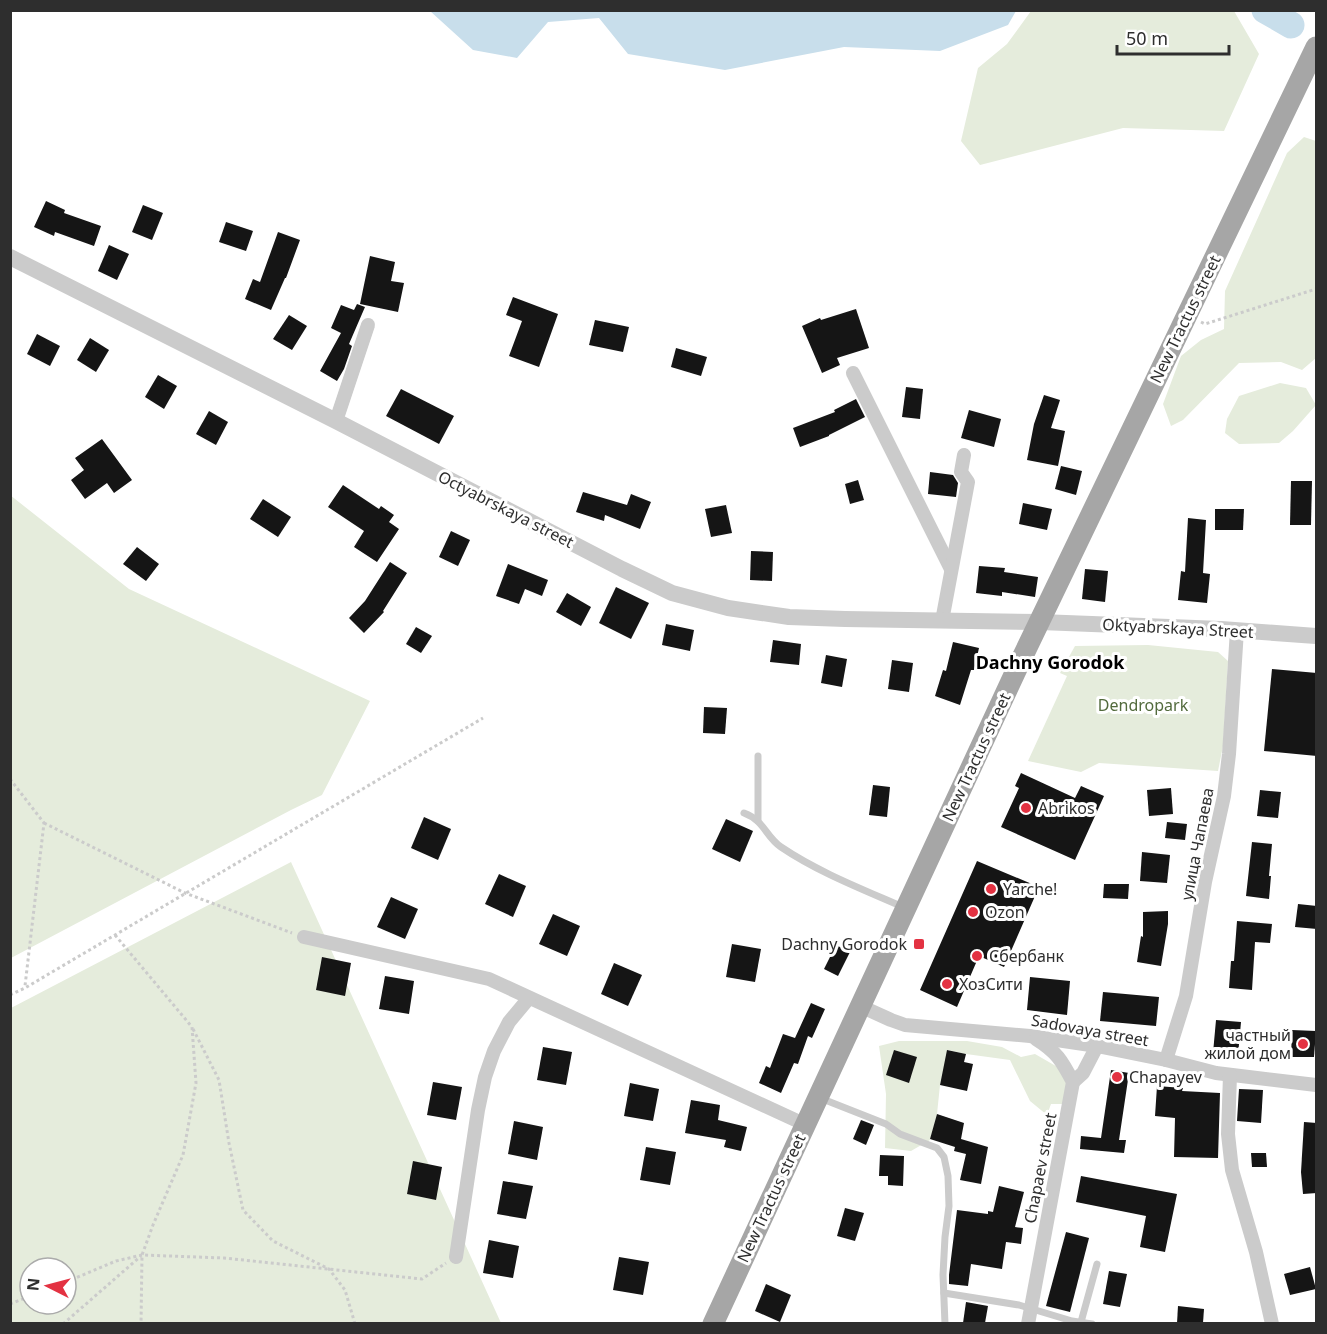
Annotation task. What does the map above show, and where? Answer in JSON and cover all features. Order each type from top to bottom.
[{"type":"main road","name":"New Tractus street","points":[[713,1323],[1040,622],[1317,47]]},
{"type":"street","name":"Octyabrskaya street","points":[[10,257],[672,593],[728,608],[789,617],[1040,622]]},
{"type":"street","points":[[336,421],[368,325]]},
{"type":"street","points":[[853,373],[951,569]]},
{"type":"street","points":[[942,621],[968,482],[961,472],[964,454]]},
{"type":"street","name":"Oktyabrskaya Street","points":[[1040,622],[1238,630],[1317,636]]},
{"type":"street","name":"улица Чапаева","points":[[1166,1060],[1186,996],[1205,882],[1224,796],[1238,630]]},
{"type":"street","points":[[304,937],[489,979],[804,1124]]},
{"type":"street","points":[[456,1257],[485,1077],[494,1051],[509,1022],[529,998]]},
{"type":"street","name":"Sadovaya street","points":[[860,1006],[905,1025],[1030,1036],[1096,1046],[1216,1073],[1317,1085]]},
{"type":"street","points":[[1030,1036],[1051,1048],[1073,1082],[1083,1073],[1096,1046]]},
{"type":"street","points":[[1230,1075],[1228,1134],[1232,1170],[1256,1252],[1272,1323]]},
{"type":"street","name":"Chapaev street","points":[[1028,1323],[1073,1082]]},
{"type":"lane","points":[[758,756],[758,821]]},
{"type":"lane","points":[[744,813],[754,817],[778,845],[796,856],[905,909]]},
{"type":"lane","points":[[817,1096],[886,1124],[900,1134],[937,1148],[944,1157],[948,1176],[949,1206],[945,1237],[945,1323]]},
{"type":"lane","points":[[1081,1322],[1097,1264]]},
{"type":"lane","points":[[944,1293],[1019,1305],[1072,1321],[1092,1323]]},
{"type":"path","points":[[1187,314],[1205,324],[1317,289]]},
{"type":"path","points":[[10,995],[483,718]]},
{"type":"path","points":[[10,779],[44,823],[185,893],[304,937]]},
{"type":"path","points":[[25,988],[44,823]]},
{"type":"path","points":[[115,935],[192,1027],[219,1080],[243,1210],[273,1241],[329,1269],[345,1290],[355,1323]]},
{"type":"path","points":[[141,1323],[142,1256],[183,1155],[196,1083],[192,1027]]},
{"type":"path","points":[[63,1323],[142,1256]]},
{"type":"path","points":[[78,1276],[116,1261],[142,1256],[224,1258],[422,1280],[456,1257]]},
{"type":"green space","points":[[1031,11],[1234,11],[1259,54],[1224,131],[1123,128],[980,165],[961,141],[978,68],[1007,44]]},
{"type":"green space","points":[[1304,137],[1316,141],[1316,358],[1302,370],[1281,362],[1239,363],[1183,420],[1171,426],[1163,404],[1181,356],[1201,340],[1224,329],[1225,291],[1287,153]]},
{"type":"green space","points":[[1280,383],[1306,388],[1316,405],[1293,431],[1279,443],[1239,444],[1225,433],[1227,419],[1239,396]]},
{"type":"green space","points":[[10,495],[129,589],[370,701],[322,795],[11,958]]},
{"type":"green space","name":"Dendropark","points":[[1148,645],[1218,652],[1228,661],[1223,746],[1218,771],[1099,763],[1081,772],[1028,761],[1067,676],[1060,673],[1075,646]]},
{"type":"green space","points":[[291,862],[501,1323],[11,1324],[11,1008]]},
{"type":"green space","points":[[899,1041],[967,1041],[1002,1047],[1021,1057],[1035,1054],[1061,1069],[1067,1083],[1063,1104],[1051,1104],[1047,1115],[1030,1101],[1010,1060],[948,1050],[930,1140],[911,1151],[885,1148],[886,1094],[879,1046]]},
{"type":"water","points":[[430,11],[1016,11],[1008,25],[940,51],[844,47],[725,70],[628,54],[599,18],[548,22],[517,58],[473,50]]},
{"type":"building","points":[[46,201],[65,210],[64,213],[101,226],[94,246],[55,232],[54,236],[34,227]]},
{"type":"building","points":[[143,205],[163,213],[152,240],[132,232]]},
{"type":"building","points":[[226,222],[253,231],[246,251],[219,242]]},
{"type":"building","points":[[278,232],[300,240],[271,310],[245,299],[253,279],[260,282]]},
{"type":"building","points":[[109,245],[129,254],[117,280],[98,271]]},
{"type":"building","points":[[370,256],[395,262],[391,281],[404,283],[398,312],[360,304]]},
{"type":"building","points":[[513,297],[558,314],[539,367],[509,356],[522,321],[506,315]]},
{"type":"building","points":[[357,304],[365,307],[349,344],[352,346],[344,369],[337,381],[320,371],[341,333],[331,328],[341,305],[354,310]]},
{"type":"building","points":[[856,309],[869,348],[837,358],[840,365],[822,373],[802,326],[820,318],[821,320]]},
{"type":"building","points":[[289,315],[307,326],[292,350],[273,339]]},
{"type":"building","points":[[595,320],[629,327],[623,352],[589,345]]},
{"type":"building","points":[[37,334],[60,346],[50,366],[27,354]]},
{"type":"building","points":[[90,338],[109,350],[96,372],[77,360]]},
{"type":"building","points":[[676,348],[707,357],[701,376],[671,367]]},
{"type":"building","points":[[158,375],[177,386],[164,409],[145,397]]},
{"type":"building","points":[[906,387],[923,389],[920,419],[902,417]]},
{"type":"building","points":[[401,389],[454,416],[439,444],[386,416]]},
{"type":"building","points":[[1044,395],[1060,400],[1051,428],[1065,431],[1058,466],[1027,460],[1034,424]]},
{"type":"building","points":[[856,399],[865,417],[829,436],[800,447],[793,428],[835,412],[834,410]]},
{"type":"building","points":[[969,410],[1001,419],[994,447],[961,438]]},
{"type":"building","points":[[209,411],[228,422],[216,445],[196,434]]},
{"type":"building","points":[[102,439],[132,480],[114,493],[107,483],[85,499],[71,480],[84,470],[75,458]]},
{"type":"building","points":[[1061,466],[1082,471],[1076,495],[1055,489]]},
{"type":"building","points":[[930,472],[953,475],[958,483],[956,497],[928,494]]},
{"type":"building","points":[[858,480],[864,500],[850,504],[845,484]]},
{"type":"building","points":[[1291,481],[1312,481],[1311,525],[1290,525]]},
{"type":"building","points":[[343,485],[379,509],[381,506],[394,515],[389,522],[399,529],[377,562],[354,547],[364,531],[328,507]]},
{"type":"building","points":[[583,492],[627,505],[631,494],[651,502],[640,529],[605,515],[604,521],[576,512]]},
{"type":"building","points":[[263,499],[291,517],[278,537],[250,519]]},
{"type":"building","points":[[1023,503],[1052,509],[1047,530],[1019,524]]},
{"type":"building","points":[[726,505],[732,533],[711,537],[705,509]]},
{"type":"building","points":[[1215,509],[1244,509],[1243,530],[1215,530]]},
{"type":"building","points":[[1188,518],[1206,520],[1203,573],[1210,574],[1207,603],[1178,600],[1181,571],[1185,572]]},
{"type":"building","points":[[451,531],[470,540],[458,566],[439,557]]},
{"type":"building","points":[[137,547],[159,564],[146,581],[123,564]]},
{"type":"building","points":[[751,551],[773,552],[772,581],[750,580]]},
{"type":"building","points":[[390,562],[407,573],[384,612],[364,633],[349,618],[365,601]]},
{"type":"building","points":[[508,564],[548,580],[542,596],[525,589],[519,604],[496,596]]},
{"type":"building","points":[[979,566],[1005,568],[1004,572],[1038,577],[1035,597],[1002,592],[1002,596],[976,593]]},
{"type":"building","points":[[1085,569],[1108,571],[1105,602],[1082,599]]},
{"type":"building","points":[[616,587],[649,603],[631,639],[599,623]]},
{"type":"building","points":[[567,593],[591,607],[581,626],[556,612]]},
{"type":"building","points":[[666,624],[694,630],[690,651],[662,645]]},
{"type":"building","points":[[416,627],[432,636],[421,653],[406,644]]},
{"type":"building","points":[[773,640],[801,644],[799,665],[770,662]]},
{"type":"building","points":[[953,642],[979,648],[974,670],[971,670],[960,705],[935,696],[943,670],[946,671]]},
{"type":"building","points":[[826,655],[847,659],[842,687],[821,683]]},
{"type":"building","points":[[892,660],[913,663],[909,692],[888,689]]},
{"type":"building","points":[[1272,669],[1317,673],[1317,756],[1264,751]]},
{"type":"building","points":[[704,707],[727,708],[725,734],[703,733]]},
{"type":"building","points":[[1021,773],[1075,798],[1081,786],[1104,796],[1075,860],[1001,827],[1019,788],[1015,786]]},
{"type":"building","points":[[873,785],[890,787],[887,817],[869,815]]},
{"type":"building","points":[[1171,788],[1173,814],[1149,816],[1147,790]]},
{"type":"building","points":[[1260,790],[1281,792],[1278,818],[1257,816]]},
{"type":"building","points":[[424,817],[451,829],[438,860],[411,848]]},
{"type":"building","points":[[726,819],[753,831],[740,862],[712,849]]},
{"type":"building","points":[[1167,822],[1187,824],[1185,840],[1165,838]]},
{"type":"building","points":[[1252,842],[1272,844],[1269,899],[1246,896]]},
{"type":"building","points":[[1142,852],[1170,855],[1167,883],[1140,881]]},
{"type":"building","points":[[977,861],[1039,887],[1004,967],[979,956],[957,1007],[920,990]]},
{"type":"building","points":[[499,874],[526,886],[513,917],[485,904]]},
{"type":"building","points":[[1104,884],[1129,884],[1128,899],[1103,898]]},
{"type":"building","points":[[391,897],[418,909],[405,939],[377,927]]},
{"type":"building","points":[[1298,904],[1317,906],[1317,929],[1295,927]]},
{"type":"building","points":[[1168,911],[1161,966],[1137,962],[1141,936],[1143,937],[1143,912]]},
{"type":"building","points":[[553,914],[580,926],[567,956],[539,944]]},
{"type":"building","points":[[1237,921],[1272,924],[1270,943],[1255,942],[1252,990],[1229,988]]},
{"type":"building","points":[[732,944],[761,949],[755,982],[726,977]]},
{"type":"building","points":[[836,945],[850,952],[838,976],[824,969]]},
{"type":"building","points":[[322,957],[351,963],[345,996],[316,990]]},
{"type":"building","points":[[614,963],[642,975],[628,1006],[601,994]]},
{"type":"building","points":[[385,976],[414,981],[409,1014],[379,1009]]},
{"type":"building","points":[[1030,977],[1070,981],[1067,1015],[1027,1010]]},
{"type":"building","points":[[1103,992],[1159,997],[1156,1026],[1100,1021]]},
{"type":"building","points":[[811,1003],[825,1009],[812,1038],[808,1036],[798,1064],[794,1063],[781,1093],[759,1083],[766,1066],[770,1068],[783,1034],[795,1038]]},
{"type":"building","points":[[1216,1020],[1241,1022],[1238,1055],[1213,1053]]},
{"type":"building","name":"частный жилой дом","points":[[1292,1030],[1316,1031],[1314,1057],[1291,1057]]},
{"type":"building","points":[[543,1047],[572,1052],[566,1085],[537,1080]]},
{"type":"building","points":[[894,1050],[917,1057],[909,1083],[886,1075]]},
{"type":"building","points":[[947,1050],[966,1054],[964,1062],[973,1064],[967,1091],[940,1085]]},
{"type":"building","points":[[1111,1070],[1129,1073],[1119,1140],[1126,1140],[1124,1153],[1080,1149],[1081,1136],[1101,1138]]},
{"type":"building","points":[[433,1082],[462,1087],[456,1120],[427,1115]]},
{"type":"building","points":[[630,1083],[659,1089],[653,1121],[624,1116]]},
{"type":"building","points":[[1157,1086],[1183,1088],[1182,1091],[1220,1093],[1218,1158],[1174,1157],[1175,1118],[1155,1116]]},
{"type":"building","points":[[1239,1089],[1263,1090],[1261,1123],[1237,1121]]},
{"type":"building","points":[[691,1100],[720,1105],[718,1120],[747,1127],[741,1151],[724,1147],[726,1140],[685,1133]]},
{"type":"building","points":[[937,1114],[964,1123],[961,1139],[988,1147],[981,1184],[960,1180],[966,1154],[954,1151],[955,1147],[930,1139]]},
{"type":"building","points":[[861,1120],[874,1125],[866,1145],[853,1139]]},
{"type":"building","points":[[514,1121],[543,1127],[537,1160],[508,1154]]},
{"type":"building","points":[[1304,1122],[1317,1123],[1317,1193],[1303,1194],[1301,1172]]},
{"type":"building","points":[[646,1147],[676,1152],[670,1185],[640,1180]]},
{"type":"building","points":[[1251,1153],[1266,1153],[1267,1167],[1252,1167]]},
{"type":"building","points":[[880,1155],[904,1156],[903,1186],[888,1185],[888,1176],[879,1176]]},
{"type":"building","points":[[413,1161],[442,1167],[436,1200],[407,1194]]},
{"type":"building","points":[[1081,1176],[1177,1194],[1165,1252],[1140,1247],[1146,1216],[1076,1202]]},
{"type":"building","points":[[503,1181],[533,1186],[526,1219],[497,1214]]},
{"type":"building","points":[[999,1186],[1024,1192],[1015,1227],[1023,1228],[1021,1244],[1006,1242],[1002,1269],[971,1264],[968,1286],[949,1284],[957,1210],[988,1214],[988,1211],[993,1212]]},
{"type":"building","points":[[845,1208],[864,1213],[855,1241],[837,1236]]},
{"type":"building","points":[[1066,1232],[1089,1238],[1070,1312],[1046,1306]]},
{"type":"building","points":[[489,1240],[519,1246],[513,1278],[483,1273]]},
{"type":"building","points":[[619,1257],[649,1262],[643,1295],[613,1290]]},
{"type":"building","points":[[1310,1267],[1316,1289],[1290,1295],[1284,1274]]},
{"type":"building","points":[[1109,1271],[1127,1274],[1120,1307],[1103,1304]]},
{"type":"building","points":[[766,1284],[791,1295],[780,1322],[755,1311]]},
{"type":"building","points":[[966,1302],[988,1306],[985,1323],[963,1323]]},
{"type":"building","points":[[1178,1306],[1204,1309],[1203,1323],[1177,1323]]},
{"type":"waterway","points":[[1265,10],[1291,25]]},
{"type":"place","name":"Abrikos","points":[[1026,808]]},
{"type":"place","name":"Yarche!","points":[[991,889]]},
{"type":"place","name":"Ozon","points":[[973,912]]},
{"type":"place","name":"Dachny Gorodok","points":[[919,944]]},
{"type":"place","name":"Сбербанк","points":[[977,956]]},
{"type":"place","name":"ХозСити","points":[[947,984]]},
{"type":"place","name":"частный жилой дом","points":[[1303,1044]]},
{"type":"place","name":"Chapayev","points":[[1117,1077]]},
{"type":"district","name":"Dachny Gorodok","points":[[1050,663]]}]
